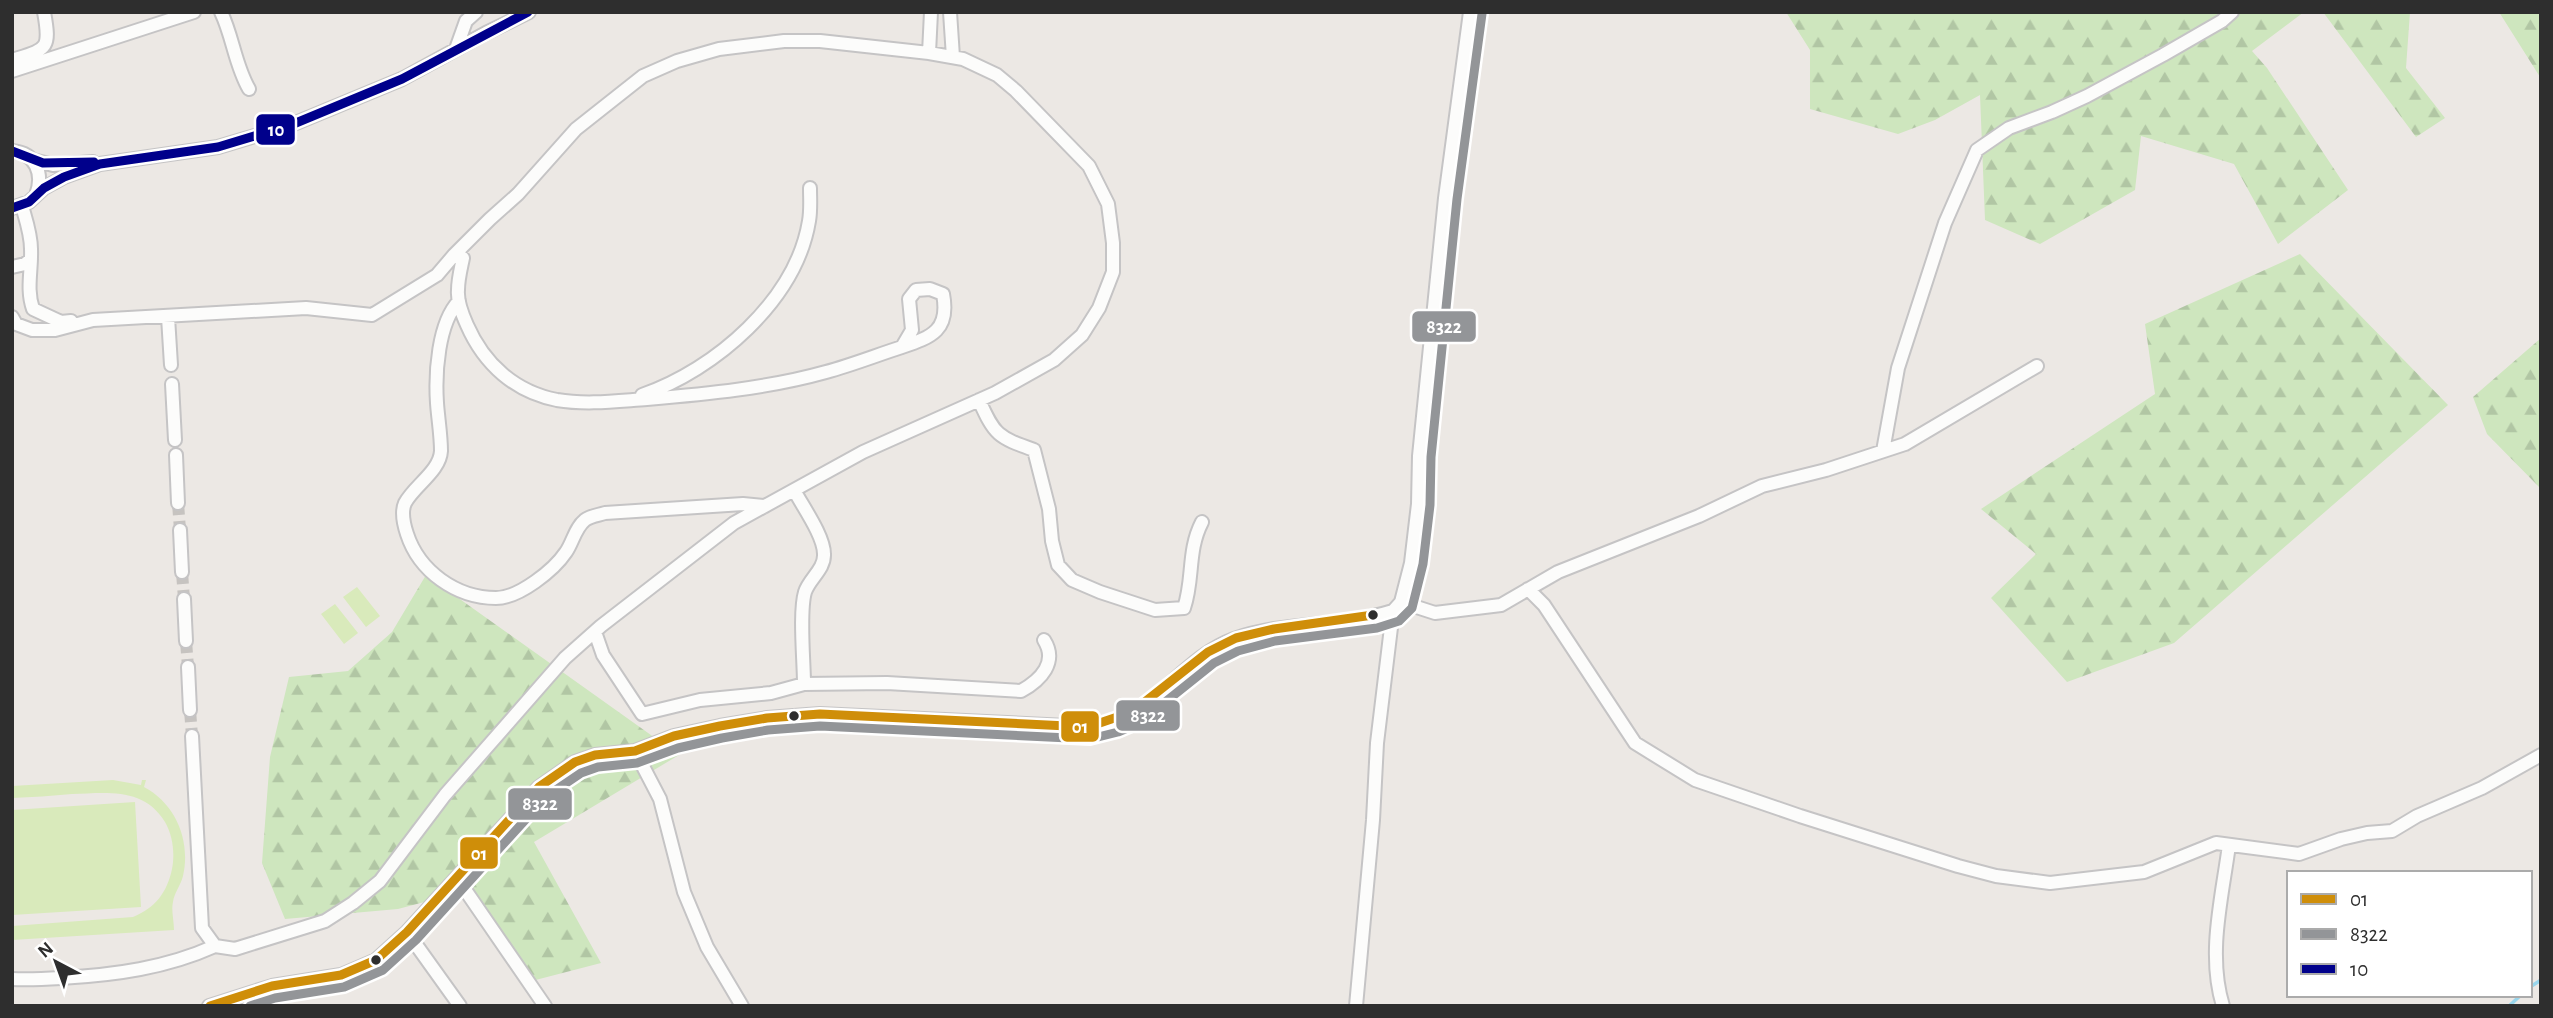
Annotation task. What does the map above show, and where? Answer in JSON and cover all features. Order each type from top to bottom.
[{"type":"street","points":[[12,60],[34,54],[44,47],[49,37],[44,12]]},
{"type":"street","points":[[12,71],[155,18],[194,12]]},
{"type":"street","points":[[220,12],[228,27],[242,77],[249,89]]},
{"type":"street","points":[[33,160],[53,164],[100,164],[218,147],[291,125],[402,79],[529,12]]},
{"type":"street","points":[[929,53],[931,12]]},
{"type":"street","points":[[950,12],[953,57]]},
{"type":"street","points":[[1356,1006],[1373,820],[1377,743],[1397,606],[1411,563],[1419,504],[1419,456],[1445,198],[1470,12]]},
{"type":"street","points":[[1883,451],[1898,368],[1945,223],[1977,150],[2009,128],[2052,113],[2163,55],[2222,21],[2232,12]]},
{"type":"street","points":[[456,49],[466,21],[475,13]]},
{"type":"street","points":[[12,979],[74,977],[146,970],[215,946],[235,949],[325,921],[380,881],[445,795],[501,730],[565,658],[595,632],[734,523],[863,452],[1027,377],[1054,360],[1082,335],[1100,308],[1113,272],[1114,243],[1108,204],[1089,166],[997,75],[953,57],[830,42],[784,41],[719,49],[677,61],[643,76],[576,129],[518,194],[489,219],[437,275],[372,315],[306,307],[61,322],[41,315],[33,309],[29,283],[29,229],[17,207],[64,177],[100,164]]},
{"type":"street","points":[[12,151],[26,154],[33,160],[40,177],[36,195]]},
{"type":"street","points":[[625,401],[690,373],[716,356],[765,311],[789,274],[804,243],[810,220],[810,188]]},
{"type":"street","points":[[454,255],[463,258],[457,291],[460,312],[475,343],[494,368],[507,379],[536,394],[557,400],[592,403],[625,401],[754,387],[825,372],[902,347],[929,337],[941,326],[946,310],[943,294],[930,289],[916,290],[909,299],[912,330],[902,347]]},
{"type":"street","points":[[12,267],[25,264],[31,259]]},
{"type":"street","points":[[459,301],[447,318],[438,370],[436,393],[441,454],[404,505],[403,523],[414,552],[426,569],[447,584],[466,592],[498,598],[519,592],[537,581],[566,553],[576,531],[586,519],[605,513],[730,505],[765,506]]},
{"type":"street","points":[[12,317],[16,324],[32,330],[55,330],[93,320]]},
{"type":"street","points":[[168,317],[171,365]]},
{"type":"street","points":[[209,1006],[272,986],[341,975],[376,960],[407,932],[524,801],[556,773],[575,762],[595,755],[635,751],[674,736],[767,718],[820,714],[906,716],[1088,727],[1122,718],[1138,710],[1216,647],[1234,639],[1397,606],[1435,613],[1502,605],[1558,572],[1699,516],[1762,486],[1826,470],[1905,444],[2037,366]]},
{"type":"street","points":[[172,384],[175,440]]},
{"type":"street","points":[[979,400],[990,425],[1002,438],[1034,450],[1049,509],[1052,541],[1058,565],[1072,580],[1156,610],[1184,608],[1189,593],[1193,538],[1202,522]]},
{"type":"street","points":[[176,455],[178,503]]},
{"type":"street","points":[[794,491],[822,543],[825,556],[806,591],[803,611],[804,684]]},
{"type":"street","points":[[180,530],[182,572]]},
{"type":"street","points":[[1528,589],[1544,605],[1635,743],[1695,780],[1800,816],[1996,876],[2050,883],[2144,872],[2216,843],[2299,854],[2341,839],[2392,831],[2417,816],[2493,782],[2541,755]]},
{"type":"street","points":[[184,599],[186,640]]},
{"type":"street","points":[[595,632],[603,654],[642,714],[700,700],[771,693],[804,684],[887,683],[1021,691],[1035,684],[1048,668],[1049,647],[1044,640]]},
{"type":"street","points":[[188,667],[190,710]]},
{"type":"street","points":[[192,736],[202,928],[215,946]]},
{"type":"street","points":[[635,751],[660,799],[674,858],[693,914],[707,947],[743,1006]]},
{"type":"street","points":[[2223,1006],[2216,982],[2215,962],[2229,845]]},
{"type":"street","points":[[457,878],[545,1006]]},
{"type":"street","points":[[407,932],[460,1006]]},
{"type":"green space","points":[[1786,12],[2304,12],[2252,51],[2267,68],[2348,190],[2278,244],[2234,164],[2141,136],[2135,190],[2040,244],[1985,220],[1980,95],[1935,120],[1898,134],[1810,109],[1810,50]]},
{"type":"green space","points":[[2323,12],[2410,12],[2406,68],[2445,118],[2416,137]]},
{"type":"green space","points":[[2499,12],[2541,12],[2541,77],[2540,77]]},
{"type":"green space","points":[[2300,254],[2448,405],[2174,643],[2067,682],[1991,598],[2036,554],[1981,509],[2155,394],[2145,324]]},
{"type":"green space","points":[[2541,338],[2541,489],[2487,434],[2473,397]]},
{"type":"green space","points":[[426,575],[679,755],[534,842],[601,963],[524,983],[462,892],[398,909],[285,919],[262,863],[270,757],[289,677],[348,671],[392,632]]},
{"type":"green space","points":[[357,587],[380,616],[366,627],[343,597]]},
{"type":"green space","points":[[335,604],[358,633],[344,644],[321,614]]},
{"type":"green space","points":[[113,780],[141,785],[142,780],[146,780],[144,787],[155,794],[173,813],[183,837],[185,863],[172,905],[174,930],[12,940],[12,926],[133,917],[159,899],[172,869],[172,839],[165,822],[147,803],[136,797],[111,793],[12,798],[12,786]]},
{"type":"green space","points":[[135,802],[141,907],[12,915],[12,810]]},
{"type":"waterway","points":[[2532,986],[2541,980]]},
{"type":"waterway","points":[[2509,1006],[2519,997]]},
{"type":"tunnel","points":[[178,503],[180,530]]},
{"type":"tunnel","points":[[182,572],[184,599]]},
{"type":"tunnel","points":[[186,641],[188,667]]},
{"type":"tunnel","points":[[190,710],[192,736]]},
{"type":"transit line","name":"10","points":[[12,208],[29,202],[44,188],[64,177],[100,164],[218,147],[291,125],[402,79],[528,12]]},
{"type":"transit line","name":"8322","points":[[250,1006],[275,998],[344,987],[383,970],[416,940],[547,796],[581,773],[598,767],[637,763],[678,748],[722,738],[768,730],[820,726],[1090,739],[1139,723],[1214,663],[1238,651],[1275,641],[1377,628],[1399,621],[1412,608],[1423,564],[1457,199],[1482,14]]},
{"type":"transit line","name":"10","points":[[12,151],[43,163],[94,162]]},
{"type":"transit line","name":"01","points":[[210,1006],[272,986],[341,975],[376,960],[407,932],[539,787],[575,762],[595,755],[635,751],[674,736],[720,726],[767,718],[820,714],[1088,727],[1132,712],[1208,652],[1236,638],[1274,629],[1373,615]]}]
